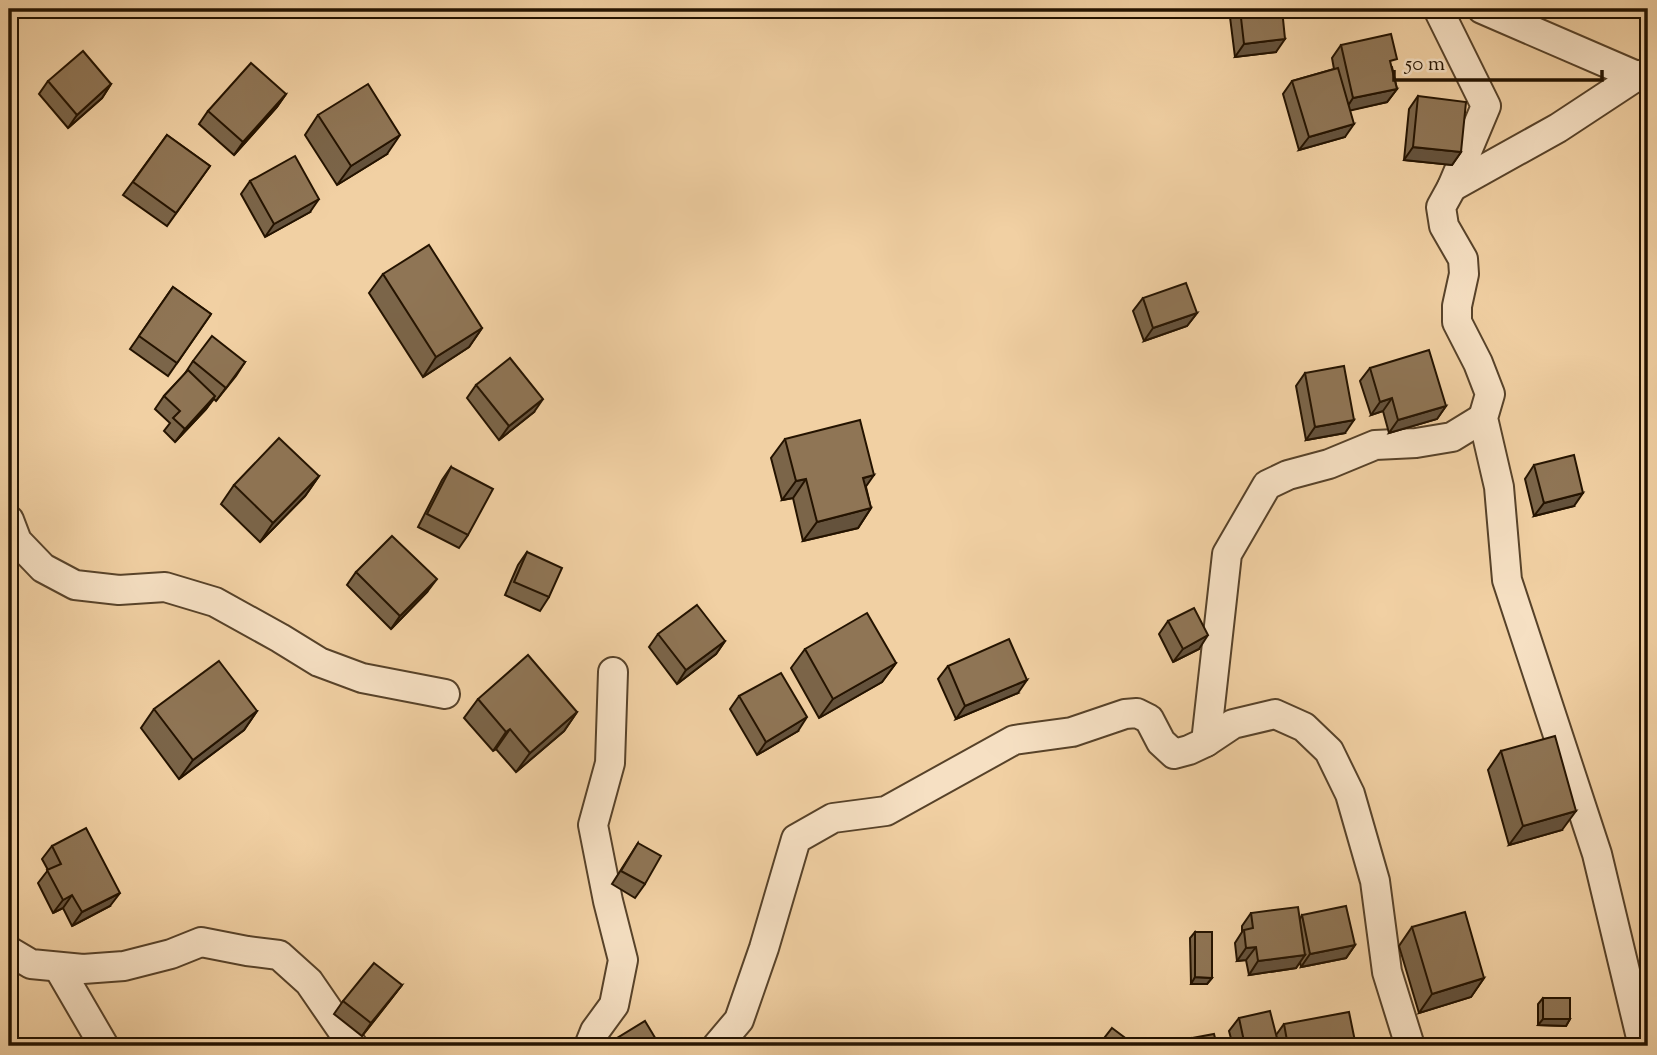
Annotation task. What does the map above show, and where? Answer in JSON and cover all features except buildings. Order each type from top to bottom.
[{"type":"street","points":[[1438,9],[1486,106],[1452,187],[1440,207],[1444,226],[1462,259],[1464,274],[1457,306],[1457,322],[1490,394],[1483,418],[1499,487],[1507,580],[1597,854],[1643,1046]]},
{"type":"street","points":[[1482,9],[1642,74]]},
{"type":"street","points":[[1452,187],[1558,128],[1642,74]]},
{"type":"street","points":[[1206,741],[1227,554],[1267,485],[1375,445],[1416,443],[1452,437],[1483,418]]},
{"type":"street","points":[[9,520],[17,541],[43,568],[75,585],[119,590],[165,587],[215,602],[319,662],[362,678],[444,694]]},
{"type":"street","points":[[589,1046],[594,1031],[614,1005],[623,960],[593,825],[610,763],[613,672]]},
{"type":"street","points":[[718,1046],[739,1020],[764,948],[796,839],[833,818],[886,810],[1014,740],[1072,732],[1125,714],[1137,713],[1149,719],[1161,742],[1174,754],[1189,750],[1233,724],[1275,714],[1304,727],[1329,751],[1350,794],[1375,881],[1387,972],[1410,1046]]},
{"type":"street","points":[[9,951],[31,964],[83,969],[124,966],[171,954],[201,942],[279,955],[309,982],[353,1046]]},
{"type":"street","points":[[58,967],[104,1046]]}]
